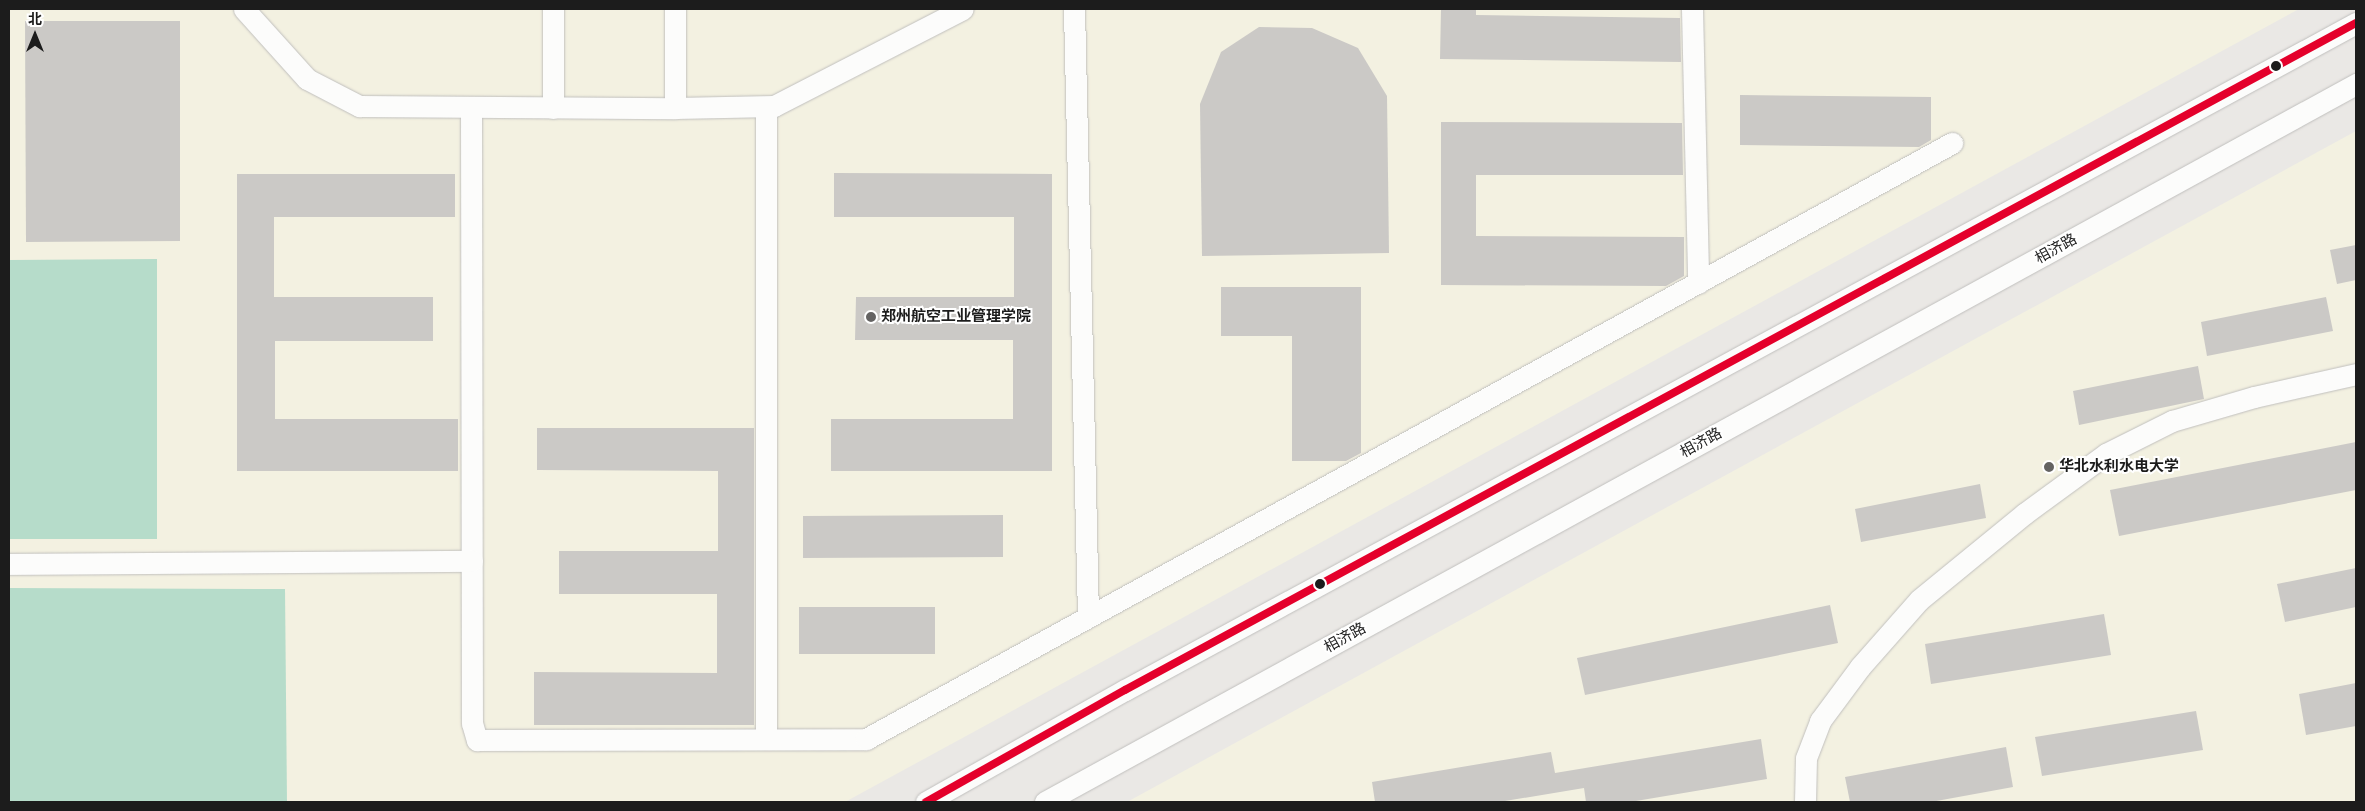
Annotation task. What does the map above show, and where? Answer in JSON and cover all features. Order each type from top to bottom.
[{"type":"street","points":[[244,9],[307,79],[359,106],[553,108],[774,106],[963,9]]},
{"type":"street","points":[[553,9],[553,108]]},
{"type":"street","points":[[675,9],[675,108]]},
{"type":"street","points":[[1074,9],[1088,617]]},
{"type":"street","points":[[1692,9],[1698,283]]},
{"type":"street","points":[[926,802],[1125,690],[2356,23]]},
{"type":"street","name":"相济路","points":[[1045,802],[2356,84]]},
{"type":"street","points":[[471,107],[472,723],[477,740],[866,739],[1952,144]]},
{"type":"street","points":[[766,107],[766,739]]},
{"type":"street","points":[[1805,802],[1806,758],[1820,721],[1860,667],[1919,600],[2024,514],[2106,454],[2172,421],[2254,397],[2356,374]]},
{"type":"street","points":[[9,564],[472,562]]},
{"type":"shaded area","name":"郑州航空工业管理学院","points":[[9,9],[2299,9],[845,802],[9,802]]},
{"type":"shaded area","name":"华北水利水电大学","points":[[2356,131],[2356,802],[1127,802]]},
{"type":"green space","points":[[157,259],[157,539],[9,539],[9,260]]},
{"type":"green space","points":[[9,588],[285,589],[287,802],[9,802]]},
{"type":"building","points":[[1441,9],[1476,9],[1476,15],[1680,18],[1681,62],[1440,59]]},
{"type":"building","points":[[25,21],[180,21],[180,241],[26,242]]},
{"type":"building","points":[[1259,27],[1312,28],[1358,48],[1387,96],[1389,253],[1202,256],[1200,104],[1221,52]]},
{"type":"building","points":[[1740,95],[1931,97],[1931,140],[1919,147],[1740,145]]},
{"type":"building","points":[[1441,122],[1682,123],[1683,175],[1476,175],[1476,236],[1684,237],[1684,276],[1666,286],[1441,285]]},
{"type":"building","points":[[834,173],[1052,174],[1052,471],[831,471],[831,419],[1013,419],[1013,340],[855,340],[856,297],[1014,297],[1014,217],[834,217]]},
{"type":"building","points":[[237,174],[455,174],[455,217],[274,217],[274,297],[433,297],[433,341],[275,341],[275,419],[458,419],[458,471],[237,471]]},
{"type":"building","points":[[2356,245],[2356,280],[2337,284],[2330,250]]},
{"type":"building","points":[[1221,287],[1361,287],[1361,453],[1346,461],[1292,461],[1292,336],[1221,336]]},
{"type":"building","points":[[2326,297],[2333,331],[2207,356],[2201,322]]},
{"type":"building","points":[[2198,366],[2204,399],[2079,425],[2073,391]]},
{"type":"building","points":[[537,428],[754,428],[754,725],[534,725],[534,672],[717,673],[717,594],[559,594],[559,551],[718,551],[718,471],[537,470]]},
{"type":"building","points":[[2356,442],[2356,490],[2119,536],[2110,490]]},
{"type":"building","points":[[1980,484],[1986,518],[1861,542],[1855,509]]},
{"type":"building","points":[[1003,515],[1003,557],[803,558],[803,516]]},
{"type":"building","points":[[2356,568],[2356,607],[2285,622],[2277,584]]},
{"type":"building","points":[[1830,605],[1838,643],[1585,695],[1577,658]]},
{"type":"building","points":[[799,607],[935,607],[935,654],[799,654]]},
{"type":"building","points":[[2104,614],[2111,655],[1931,684],[1925,644]]},
{"type":"building","points":[[2356,683],[2356,726],[2306,735],[2299,694]]},
{"type":"building","points":[[2196,711],[2203,750],[2042,776],[2035,737]]},
{"type":"building","points":[[1761,739],[1767,779],[1630,802],[1586,802],[1584,788],[1499,802],[1375,802],[1372,782],[1551,752],[1555,773]]},
{"type":"building","points":[[2006,747],[2013,787],[1931,802],[1850,802],[1845,777]]},
{"type":"transit line","points":[[926,802],[1125,690],[2356,23]]},
{"type":"place","name":"郑州航空工业管理学院","points":[[871,317]]},
{"type":"place","name":"华北水利水电大学","points":[[2049,467]]}]
